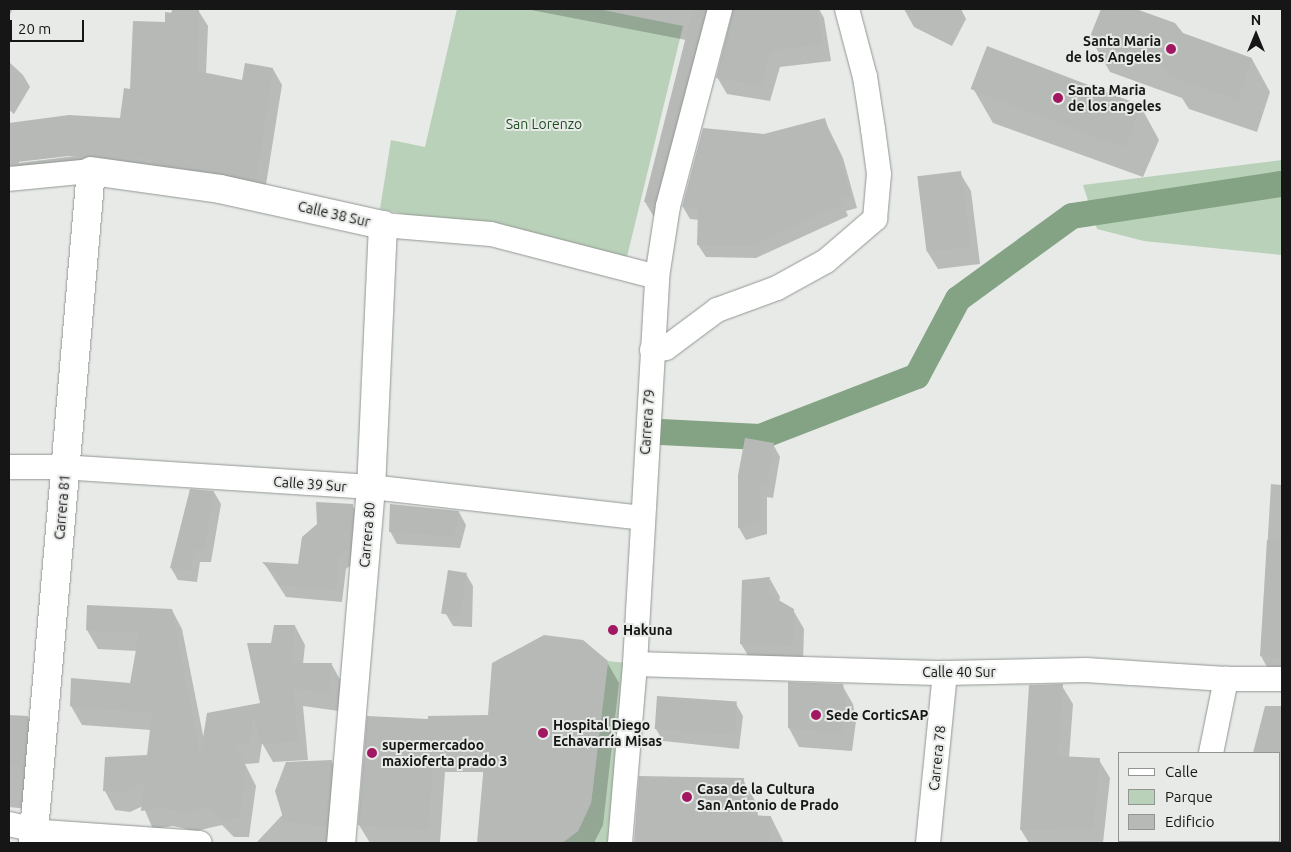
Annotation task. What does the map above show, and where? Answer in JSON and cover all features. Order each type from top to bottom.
[{"type":"main road","name":"Calle 38 Sur","points":[[91,171],[220,189],[383,225]]},
{"type":"main road","name":"Carrera 81","points":[[25,832],[66,468],[91,171]]},
{"type":"main road","name":"Carrera 80","points":[[341,843],[371,487],[383,225]]},
{"type":"street","name":"Carrera 79","points":[[620,843],[635,664],[641,518],[657,277],[668,206],[720,9]]},
{"type":"street","points":[[652,350],[666,348],[717,310],[777,288],[826,261],[875,219],[879,174],[873,128],[865,77],[847,9]]},
{"type":"street","name":"Calle 38 Sur","points":[[9,179],[91,171]]},
{"type":"street","name":"Calle 38 Sur","points":[[383,225],[491,234],[657,277]]},
{"type":"street","name":"Calle 39 Sur","points":[[9,467],[66,468],[371,487],[641,518]]},
{"type":"street","name":"Calle 40 Sur","points":[[635,664],[945,673],[1086,670],[1226,679],[1282,679]]},
{"type":"street","name":"Carrera 78","points":[[928,843],[945,673]]},
{"type":"street","points":[[1211,752],[1226,679]]},
{"type":"street","points":[[25,832],[200,843]]},
{"type":"green space","name":"San Lorenzo","points":[[457,9],[598,9],[683,26],[626,261],[380,209],[391,140],[425,147]]},
{"type":"green space","points":[[1282,160],[1282,255],[1144,241],[1097,229],[1083,185]]},
{"type":"green space","points":[[608,661],[635,664],[618,843],[562,843],[578,831],[591,803]]},
{"type":"building","points":[[172,9],[199,9],[197,71],[242,80],[245,63],[273,68],[256,181],[152,164],[152,159],[69,156],[9,163],[9,123],[69,115],[120,118],[124,88],[130,89],[133,21],[165,22],[165,12],[172,13]]},
{"type":"building","points":[[693,9],[706,9],[655,203],[644,202]]},
{"type":"building","points":[[733,9],[817,9],[822,44],[771,50],[761,85],[716,78]]},
{"type":"building","name":"Santa Maria de los Angeles","points":[[1101,9],[1136,9],[1175,23],[1183,33],[1252,58],[1238,100],[1169,76],[1161,65],[1089,39]]},
{"type":"building","name":"Santa Maria de los angeles","points":[[987,46],[1141,105],[1125,148],[971,89]]},
{"type":"building","points":[[825,118],[833,145],[836,144],[851,196],[840,199],[842,204],[749,246],[697,245],[698,209],[682,207],[703,128],[764,134]]},
{"type":"building","points":[[961,171],[970,246],[927,252],[917,176]]},
{"type":"building","points":[[745,438],[774,443],[766,487],[760,486],[761,521],[738,528],[738,475]]},
{"type":"building","points":[[190,489],[214,491],[204,550],[194,550],[190,570],[170,568]]},
{"type":"building","points":[[316,502],[353,504],[350,547],[339,556],[336,590],[278,585],[277,577],[262,562],[298,564],[302,537],[317,524]]},
{"type":"building","points":[[390,504],[459,511],[454,536],[389,532]]},
{"type":"building","points":[[1267,540],[1282,541],[1282,658],[1260,656]]},
{"type":"building","points":[[448,570],[467,573],[460,616],[441,613]]},
{"type":"building","points":[[770,577],[768,594],[794,609],[793,645],[740,644],[742,580]]},
{"type":"building","points":[[87,605],[172,609],[200,756],[207,713],[260,703],[247,643],[271,643],[274,625],[295,625],[291,663],[332,663],[329,693],[293,688],[298,741],[261,744],[253,717],[249,744],[236,745],[246,767],[239,818],[222,819],[210,807],[185,813],[162,808],[141,811],[144,782],[119,793],[103,791],[105,757],[147,755],[152,713],[70,706],[71,678],[130,683],[139,633],[86,630]]},
{"type":"building","name":"Hospital Diego Echavarría Misas","points":[[544,635],[583,640],[608,661],[591,803],[578,831],[562,843],[477,843],[485,752],[434,751],[428,830],[358,825],[367,716],[428,719],[428,716],[488,715],[492,663]]},
{"type":"building","name":"Sede CorticSAP","points":[[788,682],[843,684],[846,702],[842,733],[788,728]]},
{"type":"building","points":[[1063,684],[1058,756],[1100,758],[1093,828],[1020,830],[1029,685]]},
{"type":"building","points":[[657,696],[737,702],[735,735],[655,729]]},
{"type":"building","points":[[1265,706],[1282,706],[1282,753],[1253,752]]},
{"type":"building","points":[[9,715],[28,716],[24,767],[9,765]]},
{"type":"building","points":[[332,760],[327,823],[324,827],[284,821],[275,791],[286,762]]},
{"type":"building","name":"Casa de la Cultura San Antonio de Prado","points":[[639,776],[744,778],[746,815],[771,816],[769,843],[634,843]]},
{"type":"waterway","points":[[661,432],[760,437],[917,376],[958,299],[1072,216],[1282,184]]},
{"type":"place","name":"Santa Maria de los Angeles","points":[[1171,49]]},
{"type":"place","name":"Santa Maria de los angeles","points":[[1058,98]]},
{"type":"place","name":"Hakuna","points":[[613,630]]},
{"type":"place","name":"Sede CorticSAP","points":[[816,715]]},
{"type":"place","name":"Hospital Diego Echavarría Misas","points":[[543,733]]},
{"type":"place","name":"supermercadoo maxioferta prado 3","points":[[372,753]]},
{"type":"place","name":"Casa de la Cultura San Antonio de Prado","points":[[687,797]]}]
